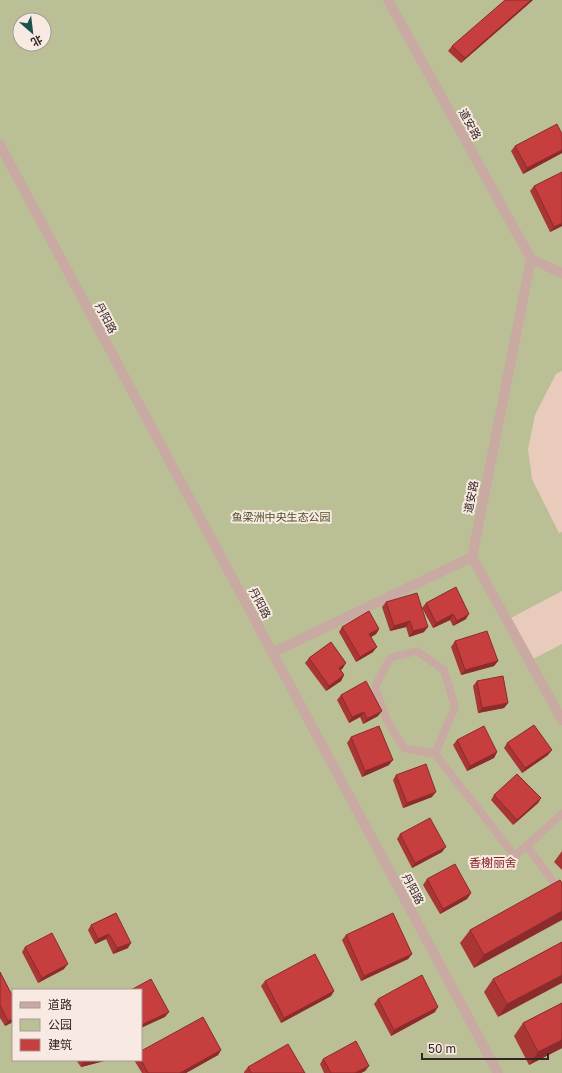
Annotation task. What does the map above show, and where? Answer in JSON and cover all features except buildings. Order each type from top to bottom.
[{"type":"street","name":"道安路","points":[[388,0],[531,259],[472,557]]},
{"type":"street","name":"丹阳路","points":[[0,145],[498,1073]]},
{"type":"street","points":[[531,259],[562,273]]},
{"type":"street","points":[[272,653],[472,557],[562,720]]},
{"type":"lane","points":[[436,754],[455,707],[444,670],[417,651],[390,658],[375,687],[387,721],[404,748],[436,754],[515,856],[562,814]]},
{"type":"lane","points":[[527,846],[562,894]]},
{"type":"green space","name":"鱼梁洲中央生态公园","points":[[0,0],[562,0],[562,1073],[0,1073]]},
{"type":"shaded area","points":[[562,371],[562,532],[559,533],[532,479],[528,449],[535,415],[556,374]]},
{"type":"shaded area","points":[[562,591],[562,644],[529,661],[507,620]]},
{"type":"district","name":"香榭丽舍","points":[[493,863]]}]
